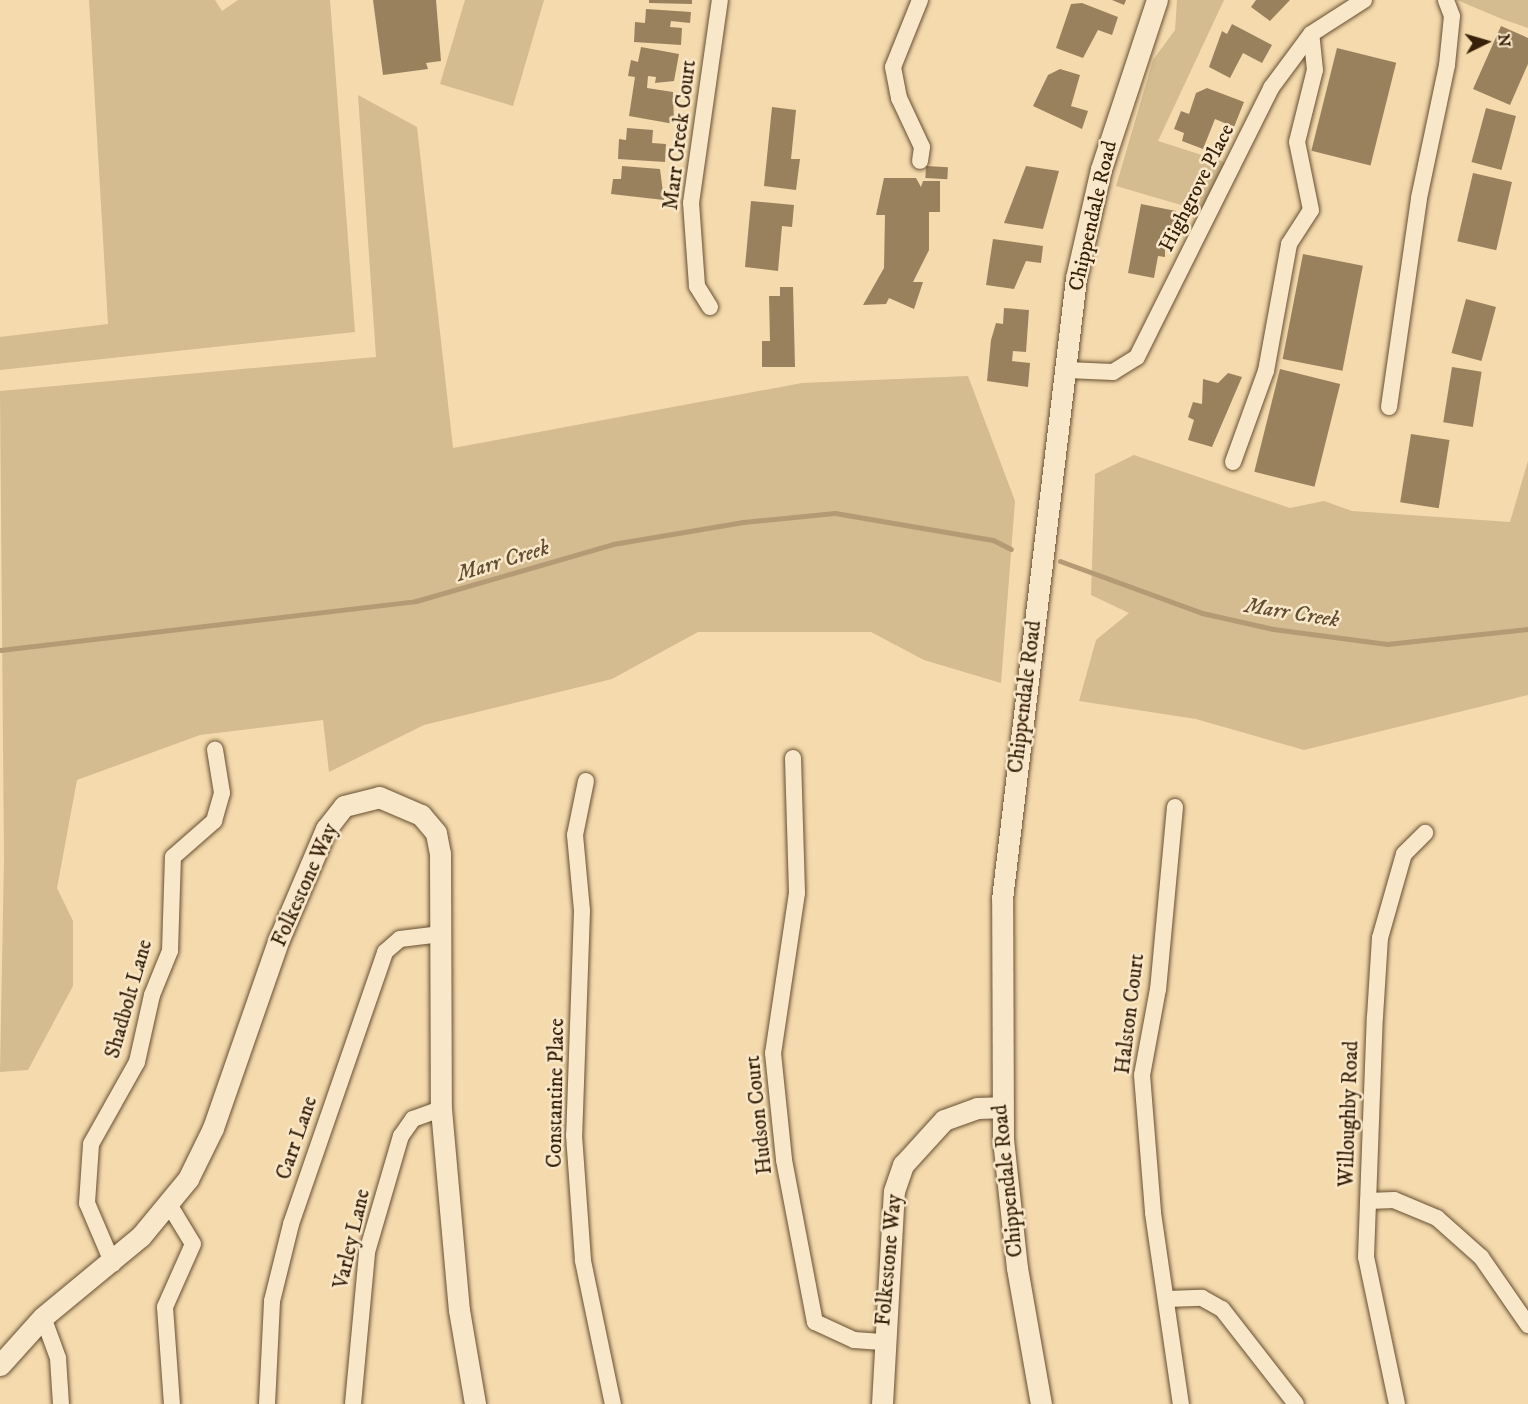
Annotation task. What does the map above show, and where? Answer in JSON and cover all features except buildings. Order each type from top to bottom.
[{"type":"street","name":"Marr Creek Court","points":[[710,307],[697,286],[691,203],[720,0]]},
{"type":"street","points":[[920,0],[892,67],[899,98],[922,147],[920,161]]},
{"type":"street","name":"Chippendale Road","points":[[1041,1404],[1017,1268],[1000,1107],[998,998],[1006,852],[1067,370],[1076,278],[1101,169],[1157,0]]},
{"type":"street","name":"Highgrove Place","points":[[1067,370],[1113,372],[1137,357],[1271,88],[1311,34],[1364,0]]},
{"type":"street","points":[[1389,407],[1419,198],[1447,65],[1452,16],[1446,0]]},
{"type":"street","points":[[1233,462],[1266,371],[1289,244],[1311,210],[1297,142],[1315,70],[1311,34]]},
{"type":"street","name":"Shadbolt Lane","points":[[112,1264],[87,1203],[91,1144],[137,1062],[152,995],[170,951],[173,857],[214,821],[222,792],[215,750]]},
{"type":"street","name":"Hudson Court","points":[[793,758],[797,893],[773,1053],[784,1160],[815,1322],[854,1340],[882,1342]]},
{"type":"street","name":"Constantine Place","points":[[586,781],[575,836],[582,911],[574,1135],[583,1261],[613,1404]]},
{"type":"street","name":"Folkestone Way","points":[[0,1365],[43,1317],[112,1264],[170,1206],[213,1128],[279,939],[326,829],[344,806],[361,798],[394,800],[411,806],[436,833],[441,934],[441,1109],[459,1310],[476,1404]]},
{"type":"street","name":"Halston Court","points":[[1167,1299],[1142,1076],[1158,989],[1175,807]]},
{"type":"street","name":"Willoughby Road","points":[[1397,1404],[1369,1288],[1368,1201],[1380,938],[1404,854],[1425,833]]},
{"type":"street","name":"Carr Lane","points":[[267,1404],[265,1364],[272,1301],[291,1224],[385,952],[400,939],[441,934]]},
{"type":"street","name":"Folkestone Way","points":[[882,1404],[882,1342],[894,1191],[903,1165],[944,1120],[977,1108],[1000,1107]]},
{"type":"street","name":"Varley Lane","points":[[353,1404],[367,1252],[398,1147],[413,1119],[441,1109]]},
{"type":"street","points":[[1368,1201],[1394,1200],[1437,1218],[1481,1257],[1528,1325]]},
{"type":"street","points":[[170,1206],[193,1244],[165,1307],[172,1404]]},
{"type":"street","points":[[1181,1404],[1167,1299],[1202,1298],[1222,1309],[1296,1404]]},
{"type":"street","points":[[43,1317],[58,1358],[61,1404]]},
{"type":"shaded area","points":[[89,0],[215,0],[222,11],[238,0],[330,0],[355,332],[0,370],[0,337],[108,324]]},
{"type":"shaded area","points":[[465,0],[544,0],[513,106],[440,84]]},
{"type":"shaded area","points":[[1177,0],[1224,0],[1158,141],[1230,164],[1205,212],[1116,186],[1153,60],[1175,30]]},
{"type":"shaded area","points":[[1457,0],[1528,0],[1528,28],[1502,19]]},
{"type":"shaded area","points":[[358,95],[417,127],[453,448],[802,383],[968,376],[1015,501],[1001,683],[924,660],[871,632],[698,632],[612,679],[424,725],[329,772],[323,720],[200,735],[77,780],[57,888],[73,921],[73,986],[28,1070],[0,1072],[4,858],[0,391],[376,357]]},
{"type":"shaded area","points":[[1134,455],[1290,508],[1324,501],[1352,511],[1510,522],[1528,461],[1528,695],[1304,750],[1196,719],[1079,701],[1096,640],[1129,613],[1091,595],[1095,474]]},
{"type":"waterway","name":"Marr Creek","points":[[0,650],[416,601],[613,544],[743,522],[835,513],[993,540],[1011,549]]},
{"type":"waterway","name":"Marr Creek","points":[[1060,561],[1202,613],[1273,629],[1387,644],[1528,629]]}]
